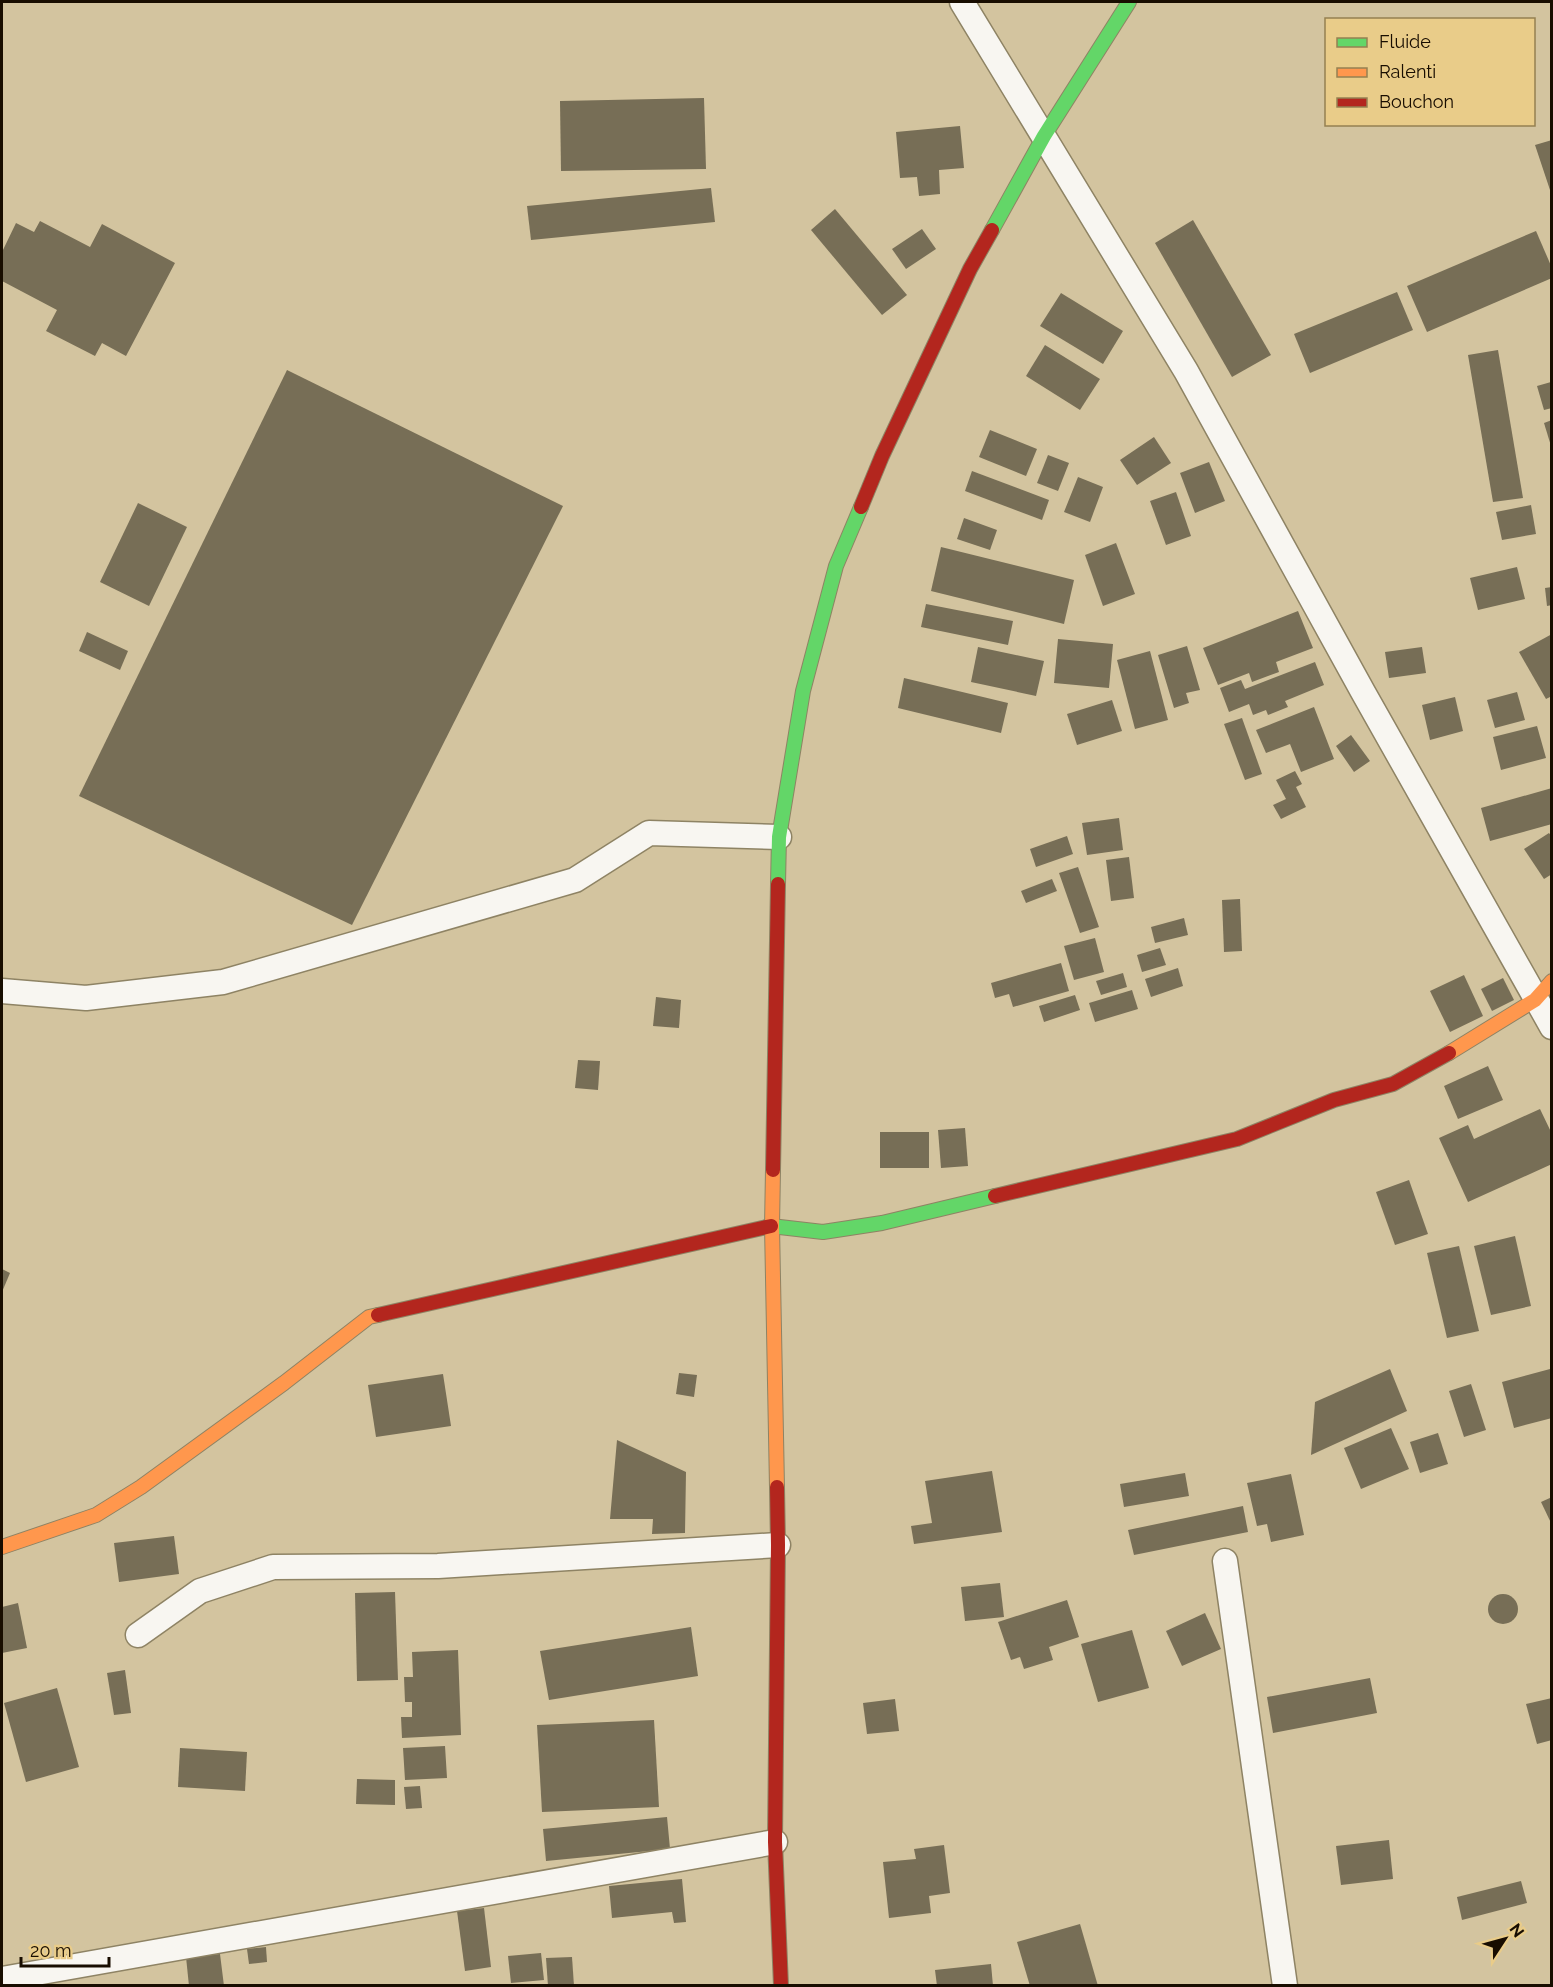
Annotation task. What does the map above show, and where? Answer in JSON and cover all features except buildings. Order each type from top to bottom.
[{"type":"main road","points":[[780,1986],[775,1842],[778,1545],[772,1226],[779,837],[803,691],[836,566],[882,456],[970,269],[1044,136],[1129,2]]},
{"type":"main road","points":[[2,1547],[96,1515],[141,1488],[284,1383],[369,1317],[772,1226],[823,1232],[882,1223],[1237,1139],[1334,1100],[1393,1084],[1431,1064],[1535,1000],[1551,981]]},
{"type":"street","points":[[962,2],[1186,370],[1551,1028]]},
{"type":"street","points":[[2,991],[86,998],[223,982],[575,880],[649,833],[779,837]]},
{"type":"street","points":[[138,1635],[200,1591],[273,1567],[438,1566],[778,1545]]},
{"type":"street","points":[[1225,1561],[1285,1986]]},
{"type":"street","points":[[2,1979],[775,1842]]},
{"type":"traffic: fast","points":[[992,230],[1044,136],[1129,2]]},
{"type":"traffic: fast","points":[[778,884],[779,837],[803,691],[836,566],[861,507]]},
{"type":"traffic: fast","points":[[771,1226],[823,1232],[882,1223],[995,1196]]},
{"type":"traffic: slow","points":[[1449,1053],[1535,1000],[1552,981]]},
{"type":"traffic: slow","points":[[773,1170],[777,1487]]},
{"type":"traffic: slow","points":[[2,1547],[96,1515],[141,1487],[284,1383],[369,1317],[378,1315]]},
{"type":"traffic: jam","points":[[861,507],[882,456],[970,269],[992,230]]},
{"type":"traffic: jam","points":[[773,1170],[778,884]]},
{"type":"traffic: jam","points":[[995,1196],[1237,1139],[1334,1100],[1393,1084],[1449,1053]]},
{"type":"traffic: jam","points":[[378,1315],[771,1226]]},
{"type":"traffic: jam","points":[[777,1487],[775,1842],[781,1986]]}]
